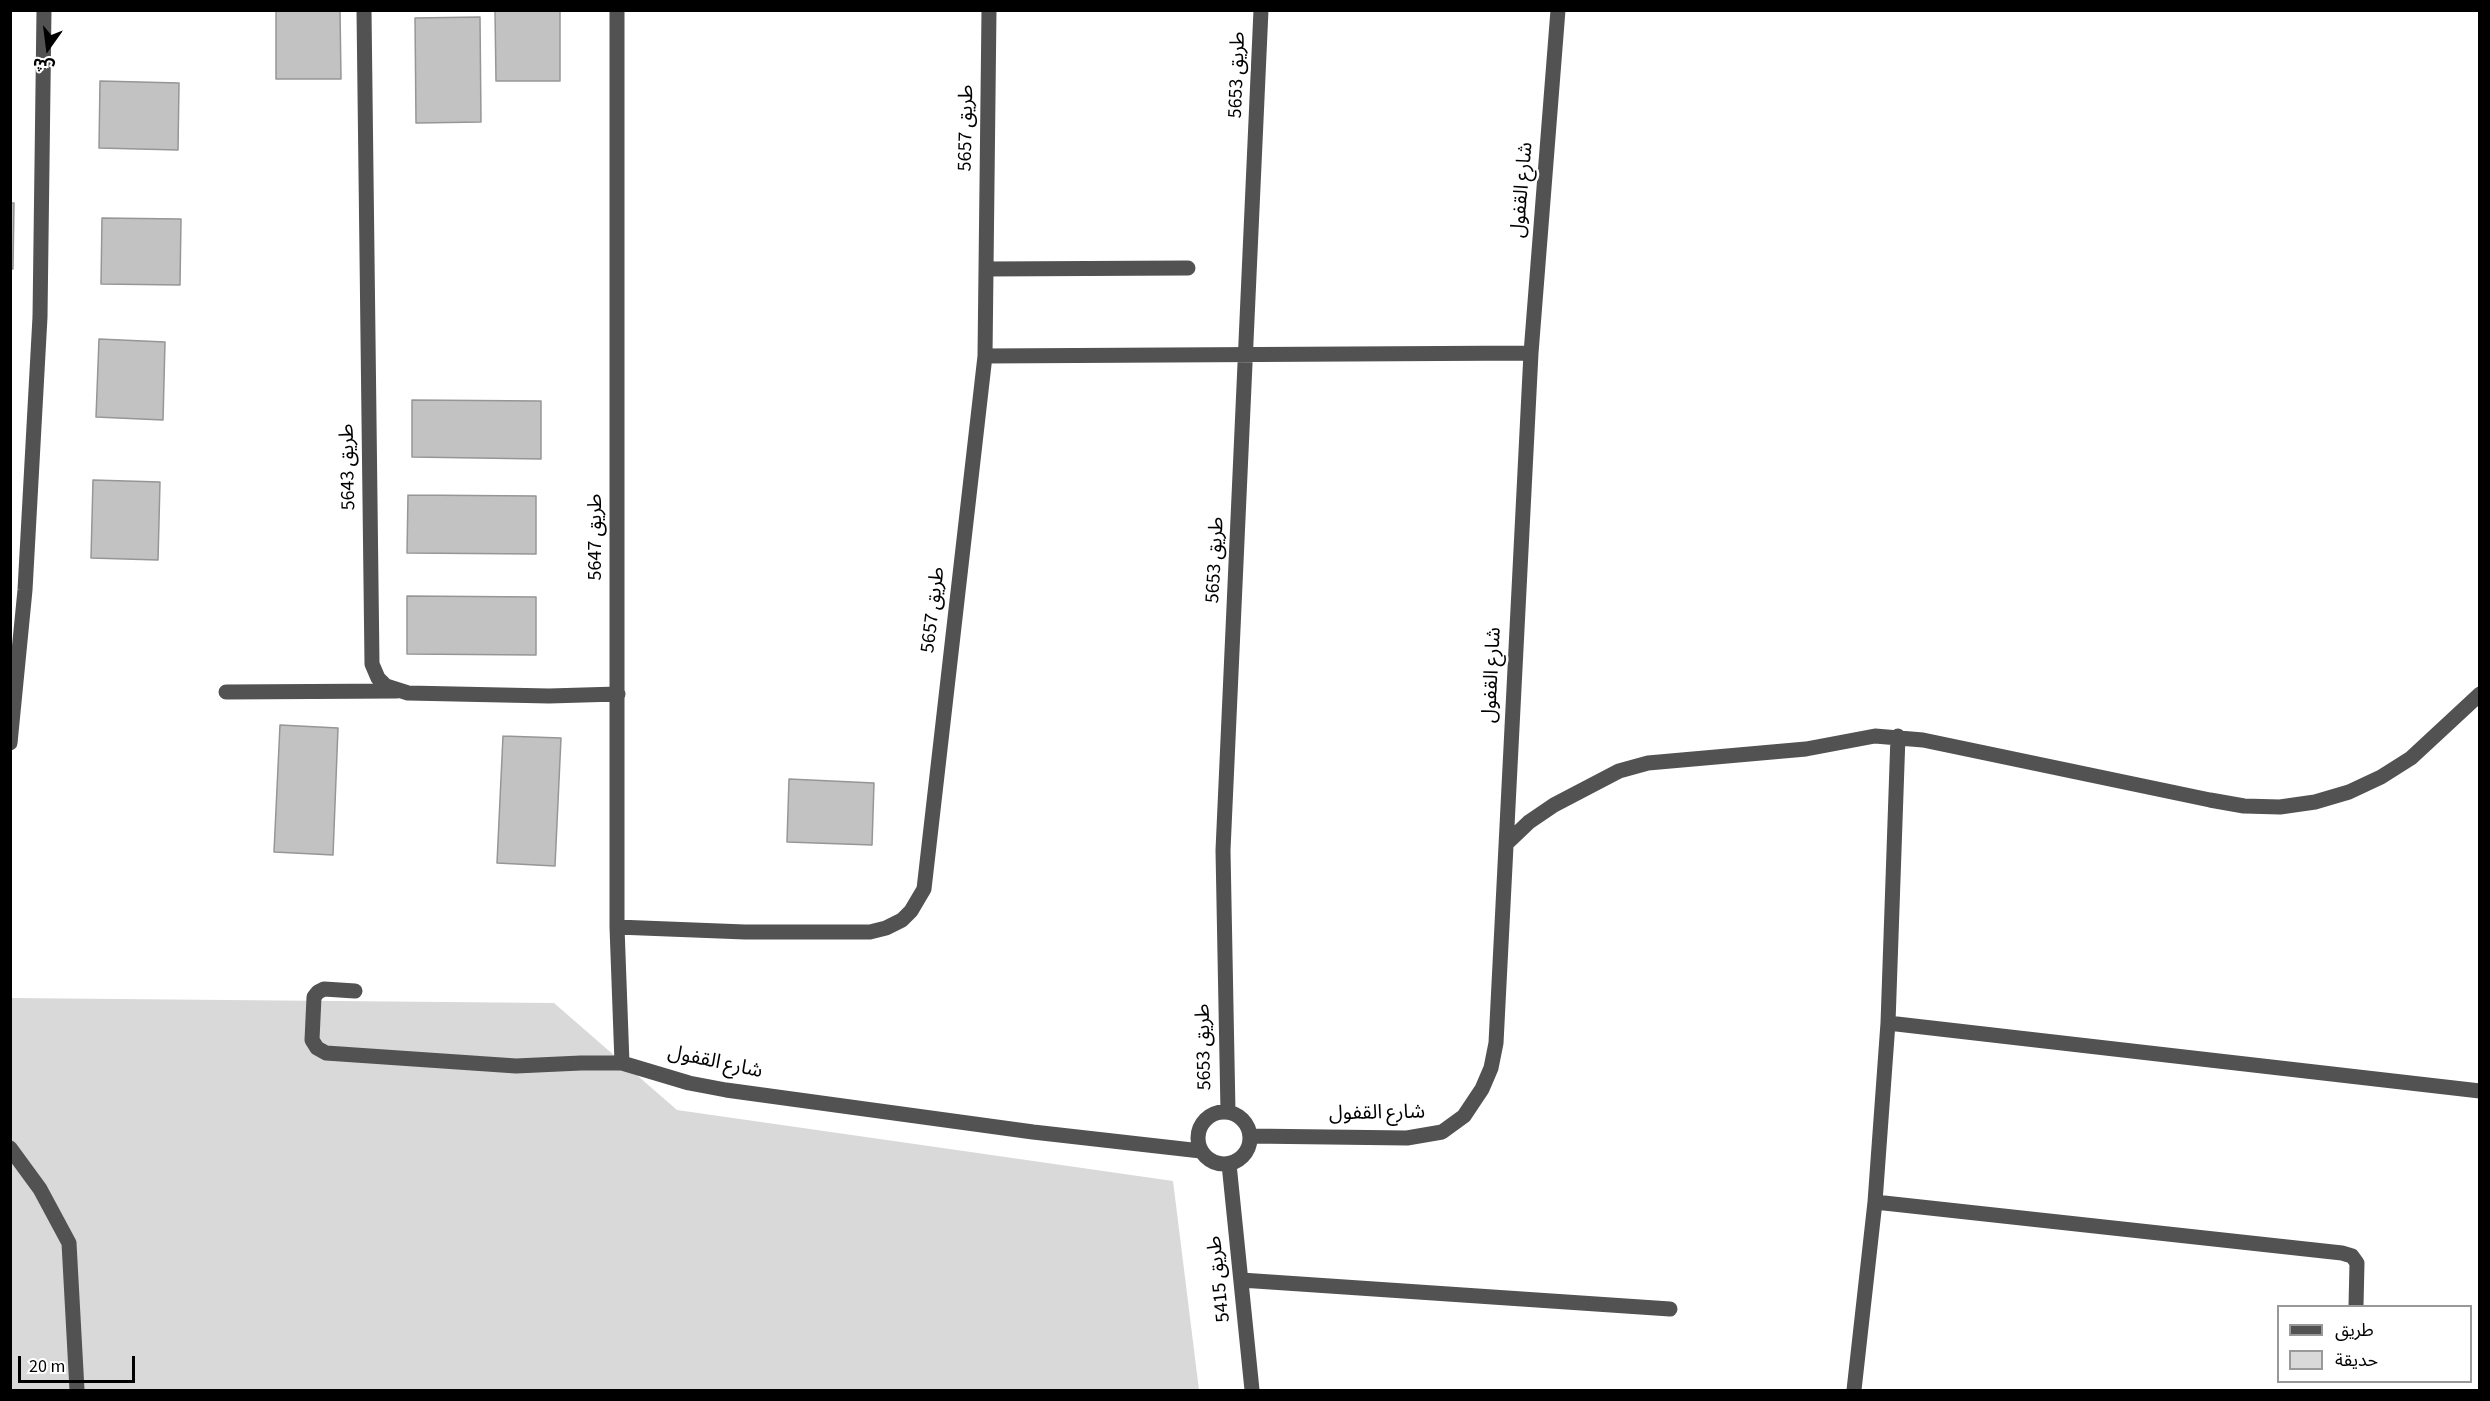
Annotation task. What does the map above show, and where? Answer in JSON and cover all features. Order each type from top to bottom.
[{"type":"street","points":[[10,743],[25,590],[40,317],[44,10]]},
{"type":"street","name":"طريق 5643","points":[[364,10],[372,664],[378,678],[397,691]]},
{"type":"street","name":"طريق 5647","points":[[617,10],[617,927],[622,1063]]},
{"type":"street","name":"طريق 5657","points":[[617,927],[745,932],[870,932],[886,928],[902,920],[919,900],[924,889],[985,356],[989,10]]},
{"type":"street","name":"طريق 5653","points":[[1228,1112],[1222,850],[1262,10]]},
{"type":"street","name":"شارع القفول","points":[[1251,1136],[1426,1136],[1442,1132],[1464,1116],[1482,1089],[1491,1068],[1497,1042],[1512,696],[1531,353],[1558,10]]},
{"type":"street","points":[[986,269],[1188,268]]},
{"type":"street","points":[[985,356],[1531,353]]},
{"type":"street","points":[[226,692],[397,691],[549,696],[618,694]]},
{"type":"street","points":[[1507,843],[1529,822],[1554,805],[1619,771],[1648,763],[1782,752],[1853,739],[1898,736],[2244,806],[2280,807],[2315,802],[2349,792],[2381,777],[2411,758],[2480,694]]},
{"type":"street","points":[[1854,1390],[1875,1202],[1887,1023],[1898,736]]},
{"type":"street","name":"شارع القفول","points":[[355,991],[324,988],[314,997],[312,1040],[326,1053],[516,1066],[580,1062],[622,1063],[689,1083],[726,1090],[1033,1132],[1201,1150]]},
{"type":"street","points":[[1887,1023],[2480,1091]]},
{"type":"street","points":[[1228,1112],[1245,1122],[1251,1136],[1248,1149],[1241,1158],[1229,1164],[1210,1160],[1201,1150],[1198,1135],[1200,1126],[1211,1115],[1228,1112]]},
{"type":"street","points":[[10,1148],[40,1189],[69,1243],[77,1390]]},
{"type":"street","name":"طريق 5415","points":[[1229,1164],[1252,1390]]},
{"type":"street","points":[[1875,1202],[2342,1253],[2352,1256],[2357,1263],[2356,1305]]},
{"type":"street","points":[[1241,1280],[1670,1309]]},
{"type":"green space","points":[[11,998],[554,1003],[677,1110],[1173,1181],[1199,1390],[11,1390]]},
{"type":"building","points":[[276,10],[340,10],[341,79],[276,79]]},
{"type":"building","points":[[495,10],[560,10],[560,81],[496,81]]},
{"type":"building","points":[[480,17],[481,122],[416,123],[415,18]]},
{"type":"building","points":[[100,81],[179,83],[178,150],[99,148]]},
{"type":"building","points":[[10,203],[14,203],[13,269],[10,269]]},
{"type":"building","points":[[102,218],[181,219],[180,285],[101,284]]},
{"type":"building","points":[[99,339],[165,342],[163,420],[96,417]]},
{"type":"building","points":[[412,400],[541,401],[541,459],[412,457]]},
{"type":"building","points":[[93,480],[160,482],[158,560],[91,558]]},
{"type":"building","points":[[408,495],[536,496],[536,554],[407,553]]},
{"type":"building","points":[[407,596],[536,597],[536,655],[407,654]]},
{"type":"building","points":[[280,725],[338,728],[333,855],[274,852]]},
{"type":"building","points":[[503,736],[561,738],[555,866],[497,863]]},
{"type":"building","points":[[789,779],[874,783],[872,845],[787,842]]}]
